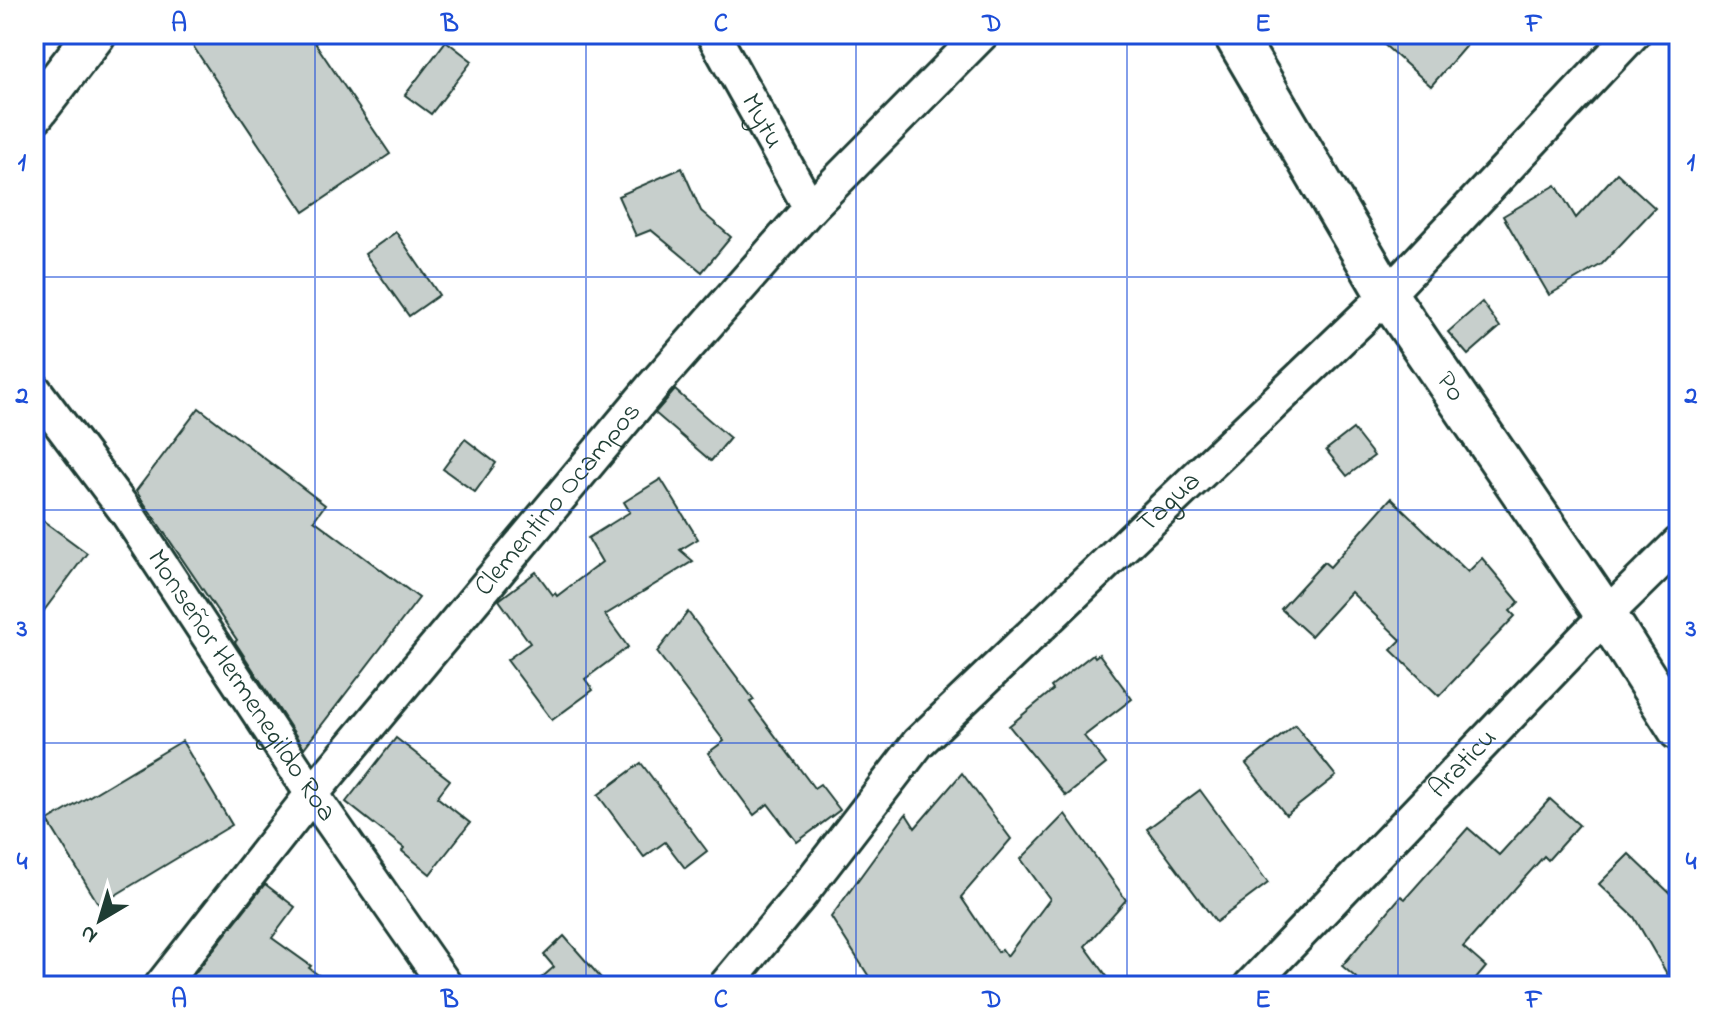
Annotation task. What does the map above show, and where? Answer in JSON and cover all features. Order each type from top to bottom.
[{"type":"street","points":[[34,113],[95,34]]},
{"type":"street","name":"Mytu","points":[[713,34],[810,208]]},
{"type":"street","name":"Clementino Ocampos","points":[[161,986],[312,794],[643,398],[810,208],[982,34]]},
{"type":"street","name":"Po","points":[[1234,34],[1387,295],[1606,615],[1679,730]]},
{"type":"street","name":"Tagua","points":[[725,986],[803,892],[918,743],[1387,295],[1633,34]]},
{"type":"street","name":"Monseñor Hermenegildo Roa","points":[[34,389],[127,513],[312,794],[446,986]]},
{"type":"street","name":"Araticu","points":[[1250,986],[1679,543]]},
{"type":"building","points":[[185,34],[309,34],[390,154],[304,212]]},
{"type":"building","points":[[1372,34],[1476,34],[1431,86]]},
{"type":"building","points":[[446,41],[472,61],[431,114],[405,95]]},
{"type":"building","points":[[682,168],[701,211],[731,237],[702,272],[651,230],[636,236],[618,196]]},
{"type":"building","points":[[1617,173],[1655,208],[1602,264],[1549,295],[1503,216],[1556,185],[1576,218]]},
{"type":"building","points":[[396,232],[439,295],[409,316],[365,254]]},
{"type":"building","points":[[1482,302],[1500,327],[1468,355],[1448,332]]},
{"type":"building","points":[[675,390],[730,438],[711,461],[655,413]]},
{"type":"building","points":[[199,408],[325,505],[314,520],[419,598],[304,748],[235,642],[237,640],[136,491]]},
{"type":"building","points":[[1353,429],[1374,456],[1347,476],[1326,450]]},
{"type":"building","points":[[465,439],[496,463],[475,492],[443,469]]},
{"type":"building","points":[[661,479],[698,539],[680,550],[693,561],[605,615],[628,647],[585,679],[593,690],[552,720],[507,660],[530,643],[499,600],[536,572],[557,596],[602,562],[588,538],[630,512],[624,502]]},
{"type":"building","points":[[1391,498],[1468,572],[1482,558],[1519,602],[1510,611],[1515,616],[1439,696],[1391,650],[1401,640],[1351,592],[1311,636],[1281,609],[1324,562],[1330,567]]},
{"type":"building","points":[[34,514],[87,553],[34,624]]},
{"type":"building","points":[[688,612],[754,700],[750,702],[814,788],[820,784],[840,810],[797,842],[768,804],[754,815],[708,753],[724,741],[657,652]]},
{"type":"building","points":[[1093,654],[1095,657],[1099,654],[1132,699],[1084,736],[1106,764],[1066,796],[1009,726]]},
{"type":"building","points":[[1295,725],[1336,776],[1286,815],[1246,764]]},
{"type":"building","points":[[396,738],[450,780],[437,797],[470,823],[430,874],[402,851],[404,848],[346,802]]},
{"type":"building","points":[[182,741],[232,825],[99,905],[48,821]]},
{"type":"building","points":[[641,763],[707,851],[685,868],[665,842],[644,857],[598,795]]},
{"type":"building","points":[[962,773],[1011,839],[961,897],[998,952],[1002,949],[1007,956],[1050,899],[1021,859],[1065,814],[1126,900],[1085,946],[1114,986],[875,986],[831,917],[906,814],[915,828]]},
{"type":"building","points":[[1200,790],[1268,883],[1216,922],[1147,829]]},
{"type":"building","points":[[1550,799],[1579,825],[1548,860],[1544,856],[1463,947],[1486,967],[1470,986],[1366,986],[1342,966],[1401,896],[1405,899],[1468,828],[1499,855]]},
{"type":"building","points":[[1629,854],[1679,902],[1679,986],[1674,986],[1634,917],[1599,884]]},
{"type":"building","points":[[265,884],[295,907],[272,938],[333,986],[185,986]]},
{"type":"building","points":[[564,936],[608,986],[532,986],[554,967],[544,955]]}]
